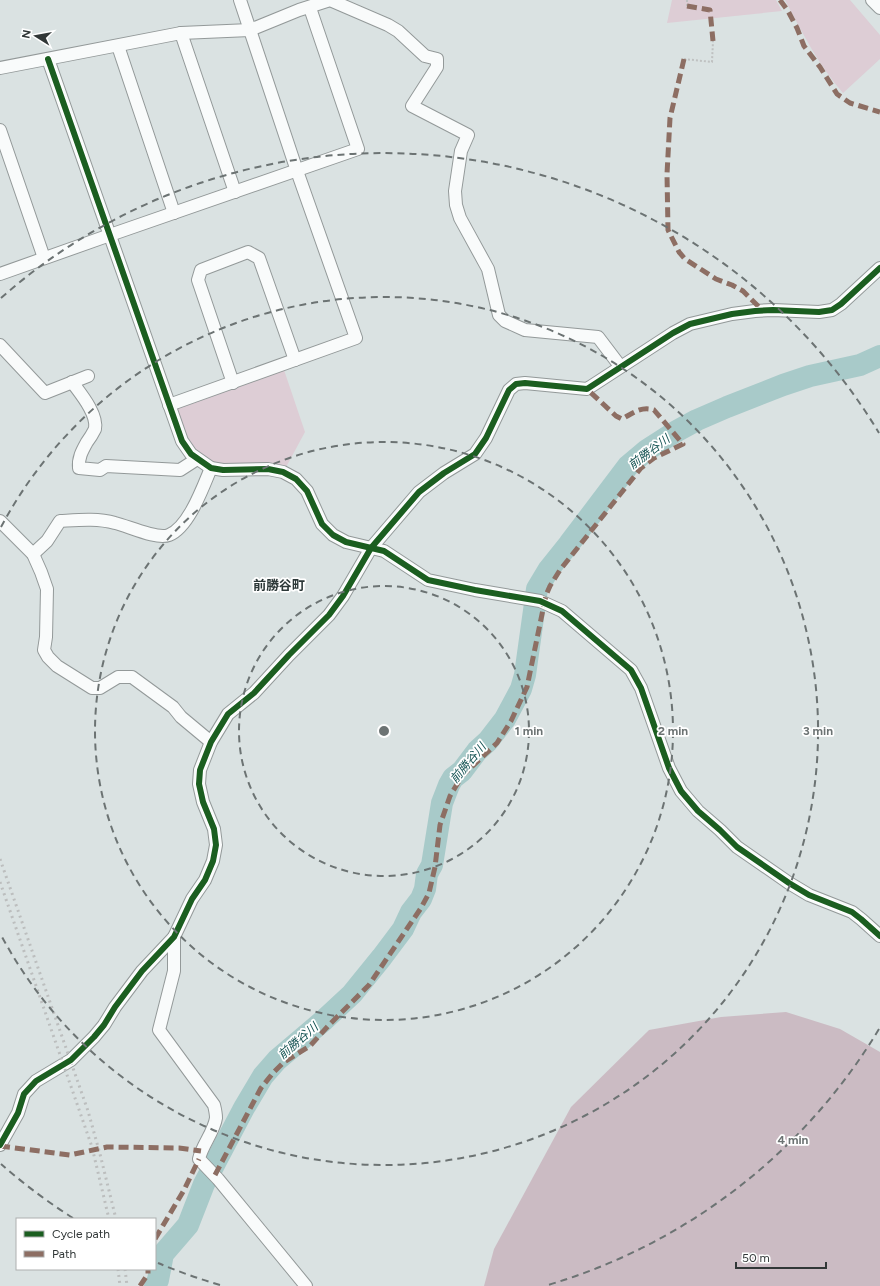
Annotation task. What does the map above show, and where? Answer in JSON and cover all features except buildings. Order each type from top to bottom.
[{"type":"street","points":[[169,405],[356,338],[297,171],[240,0]]},
{"type":"street","points":[[0,68],[181,33],[250,30],[299,10],[310,8],[330,0],[388,25],[398,31],[425,56],[437,59],[437,67],[412,106],[468,135],[461,151],[455,191],[456,205],[460,218],[488,269],[499,315],[505,320],[525,330],[598,337],[620,366]]},
{"type":"street","points":[[872,0],[880,8]]},
{"type":"street","points":[[0,274],[358,149],[310,8]]},
{"type":"street","points":[[181,33],[235,192]]},
{"type":"street","points":[[118,46],[174,213]]},
{"type":"street","points":[[48,59],[182,441],[191,454],[211,468],[223,470],[268,469],[283,472],[296,479],[307,491],[322,524],[333,535],[346,542],[384,551],[428,580],[475,590],[524,597],[540,601],[562,611],[631,670],[641,688],[669,768],[681,791],[698,810],[737,847],[809,895],[852,912],[880,936]]},
{"type":"street","points":[[0,130],[44,258]]},
{"type":"street","points":[[233,383],[198,280],[201,270],[248,252],[259,258],[295,360]]},
{"type":"street","points":[[0,1145],[18,1112],[24,1094],[36,1081],[71,1060],[94,1037],[142,971],[174,937],[192,899],[205,880],[213,861],[216,845],[214,830],[202,802],[199,784],[200,770],[211,742],[228,714],[254,694],[329,614],[343,596],[371,548],[419,492],[444,473],[475,454],[486,438],[509,390],[516,384],[525,382],[586,389],[620,366],[690,324],[732,314],[756,311],[773,310],[819,312],[832,310],[880,268]]},
{"type":"street","points":[[0,345],[46,394],[88,376]]},
{"type":"street","points":[[72,382],[86,400],[96,423],[94,430],[78,460],[79,468],[100,470],[106,466],[180,470],[197,459]]},
{"type":"street","points":[[32,554],[47,541],[60,521],[98,520],[164,537],[170,535],[181,526],[198,501],[211,468]]},
{"type":"street","points":[[0,521],[32,554],[47,589],[46,637],[44,650],[48,657],[57,666],[92,688],[100,688],[118,677],[132,677],[173,706],[181,716],[211,742]]},
{"type":"street","points":[[174,937],[174,971],[159,1030],[214,1105],[216,1118],[201,1151],[199,1159],[218,1179],[306,1286]]},
{"type":"path","points":[[687,0],[687,6]]},
{"type":"path","points":[[684,59],[712,62],[712,41]]},
{"type":"shaded area","points":[[672,0],[776,0],[782,11],[667,23]]},
{"type":"shaded area","points":[[785,0],[850,0],[880,35],[880,59],[843,93],[826,72],[804,36]]},
{"type":"shaded area","points":[[283,367],[305,432],[285,469],[221,468],[192,452],[171,398]]},
{"type":"shaded area","points":[[786,1012],[840,1029],[880,1052],[880,1286],[484,1286],[494,1249],[571,1107],[649,1030],[721,1017]]},
{"type":"waterway","name":"前勝谷川","points":[[155,1286],[158,1280],[163,1254],[188,1225],[204,1184],[244,1108],[263,1076],[277,1060],[352,994],[403,929],[411,912],[421,899],[425,889],[427,874],[432,865],[442,803],[449,785],[453,778],[462,771],[505,719],[521,689],[525,675],[537,589],[549,569],[628,466],[647,450],[697,420],[783,385],[810,376],[860,365],[880,356]]},
{"type":"railway","points":[[0,859],[88,1111],[116,1218]]},
{"type":"railway","points":[[0,882],[92,1147],[109,1218]]},
{"type":"railway","points":[[118,1270],[120,1286]]},
{"type":"railway","points":[[125,1270],[127,1286]]},
{"type":"marked path","points":[[780,0],[797,28],[804,46],[820,67],[837,94],[850,103],[880,112]]},
{"type":"marked path","points":[[687,6],[710,10],[713,41]]},
{"type":"marked path","points":[[684,59],[670,118],[667,174],[668,230],[679,252],[685,259],[716,279],[743,291],[763,311]]},
{"type":"marked path","points":[[215,1175],[261,1088],[284,1062],[310,1046],[369,985],[421,908],[429,893],[435,867],[440,825],[450,796],[462,776],[497,743],[511,721],[527,687],[546,595],[560,570],[641,468],[654,458],[683,444],[654,410],[641,410],[622,419],[616,416],[587,389]]},
{"type":"marked path","points":[[0,1146],[70,1155],[107,1147],[179,1148],[201,1151]]},
{"type":"marked path","points":[[156,1237],[184,1190],[199,1159]]},
{"type":"marked path","points":[[140,1286],[148,1274],[148,1270]]},
{"type":"cycle path","points":[[48,59],[182,441],[191,454],[211,468],[223,470],[268,469],[283,472],[296,479],[307,491],[322,524],[333,535],[346,542],[384,551],[428,580],[540,601],[562,611],[631,670],[641,688],[669,768],[681,791],[698,811],[737,847],[789,883],[809,895],[852,912],[880,936]]},
{"type":"cycle path","points":[[0,1145],[18,1113],[24,1094],[36,1081],[71,1060],[94,1037],[142,971],[174,937],[192,899],[205,880],[213,861],[216,845],[214,829],[203,802],[199,784],[200,770],[211,742],[228,714],[254,693],[329,615],[343,596],[371,548],[419,492],[444,473],[475,454],[486,438],[509,390],[516,384],[525,383],[587,389],[673,333],[690,324],[732,314],[755,311],[773,310],[819,312],[832,310],[841,304],[880,268]]},
{"type":"district","name":"前勝谷町","points":[[279,585]]}]
